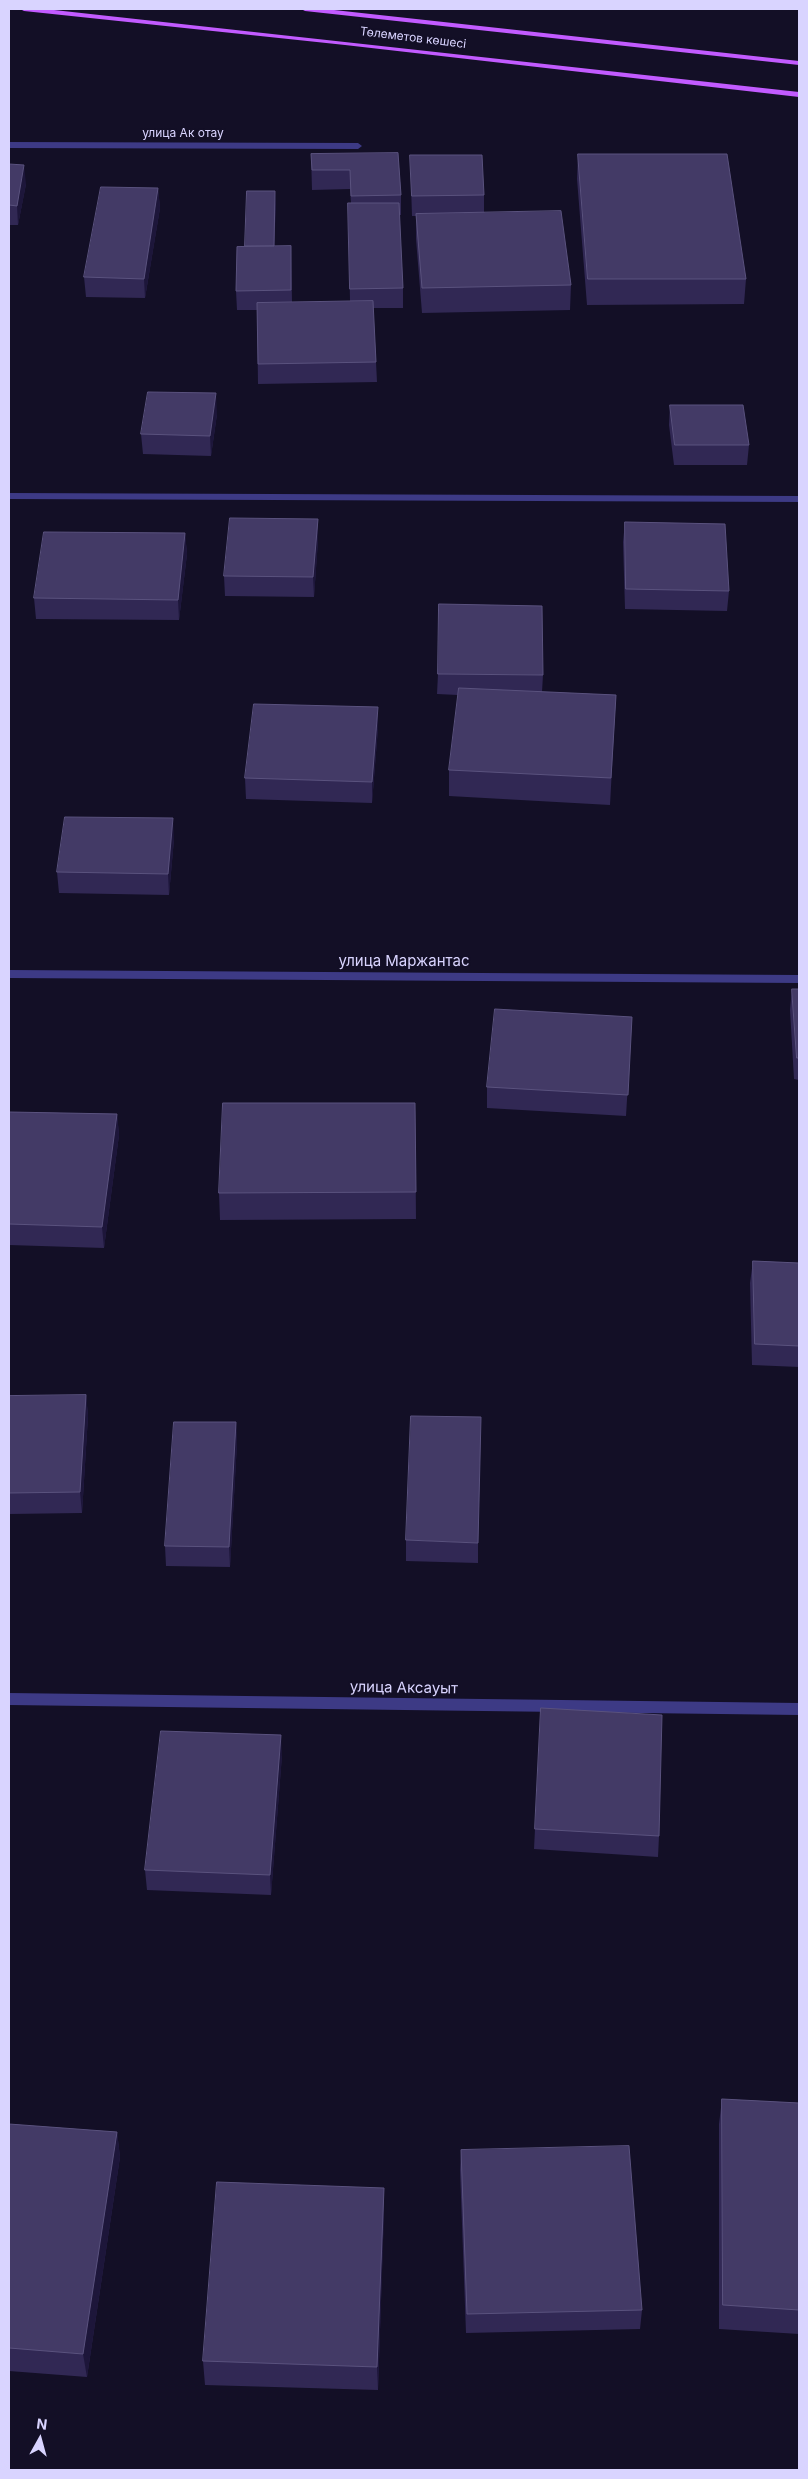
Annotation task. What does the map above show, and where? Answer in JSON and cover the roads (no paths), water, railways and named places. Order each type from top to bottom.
[{"type":"main road","name":"Төлеметов көшесі","points":[[24,9],[345,43],[799,95]]},
{"type":"main road","name":"Төлеметов көшесі","points":[[305,9],[799,63]]},
{"type":"street","name":"улица Ак отау","points":[[9,144],[358,146]]},
{"type":"street","points":[[9,496],[799,499]]},
{"type":"street","name":"улица Маржантас","points":[[9,974],[799,979]]},
{"type":"street","name":"улица Аксауыт","points":[[9,1699],[799,1709]]}]
